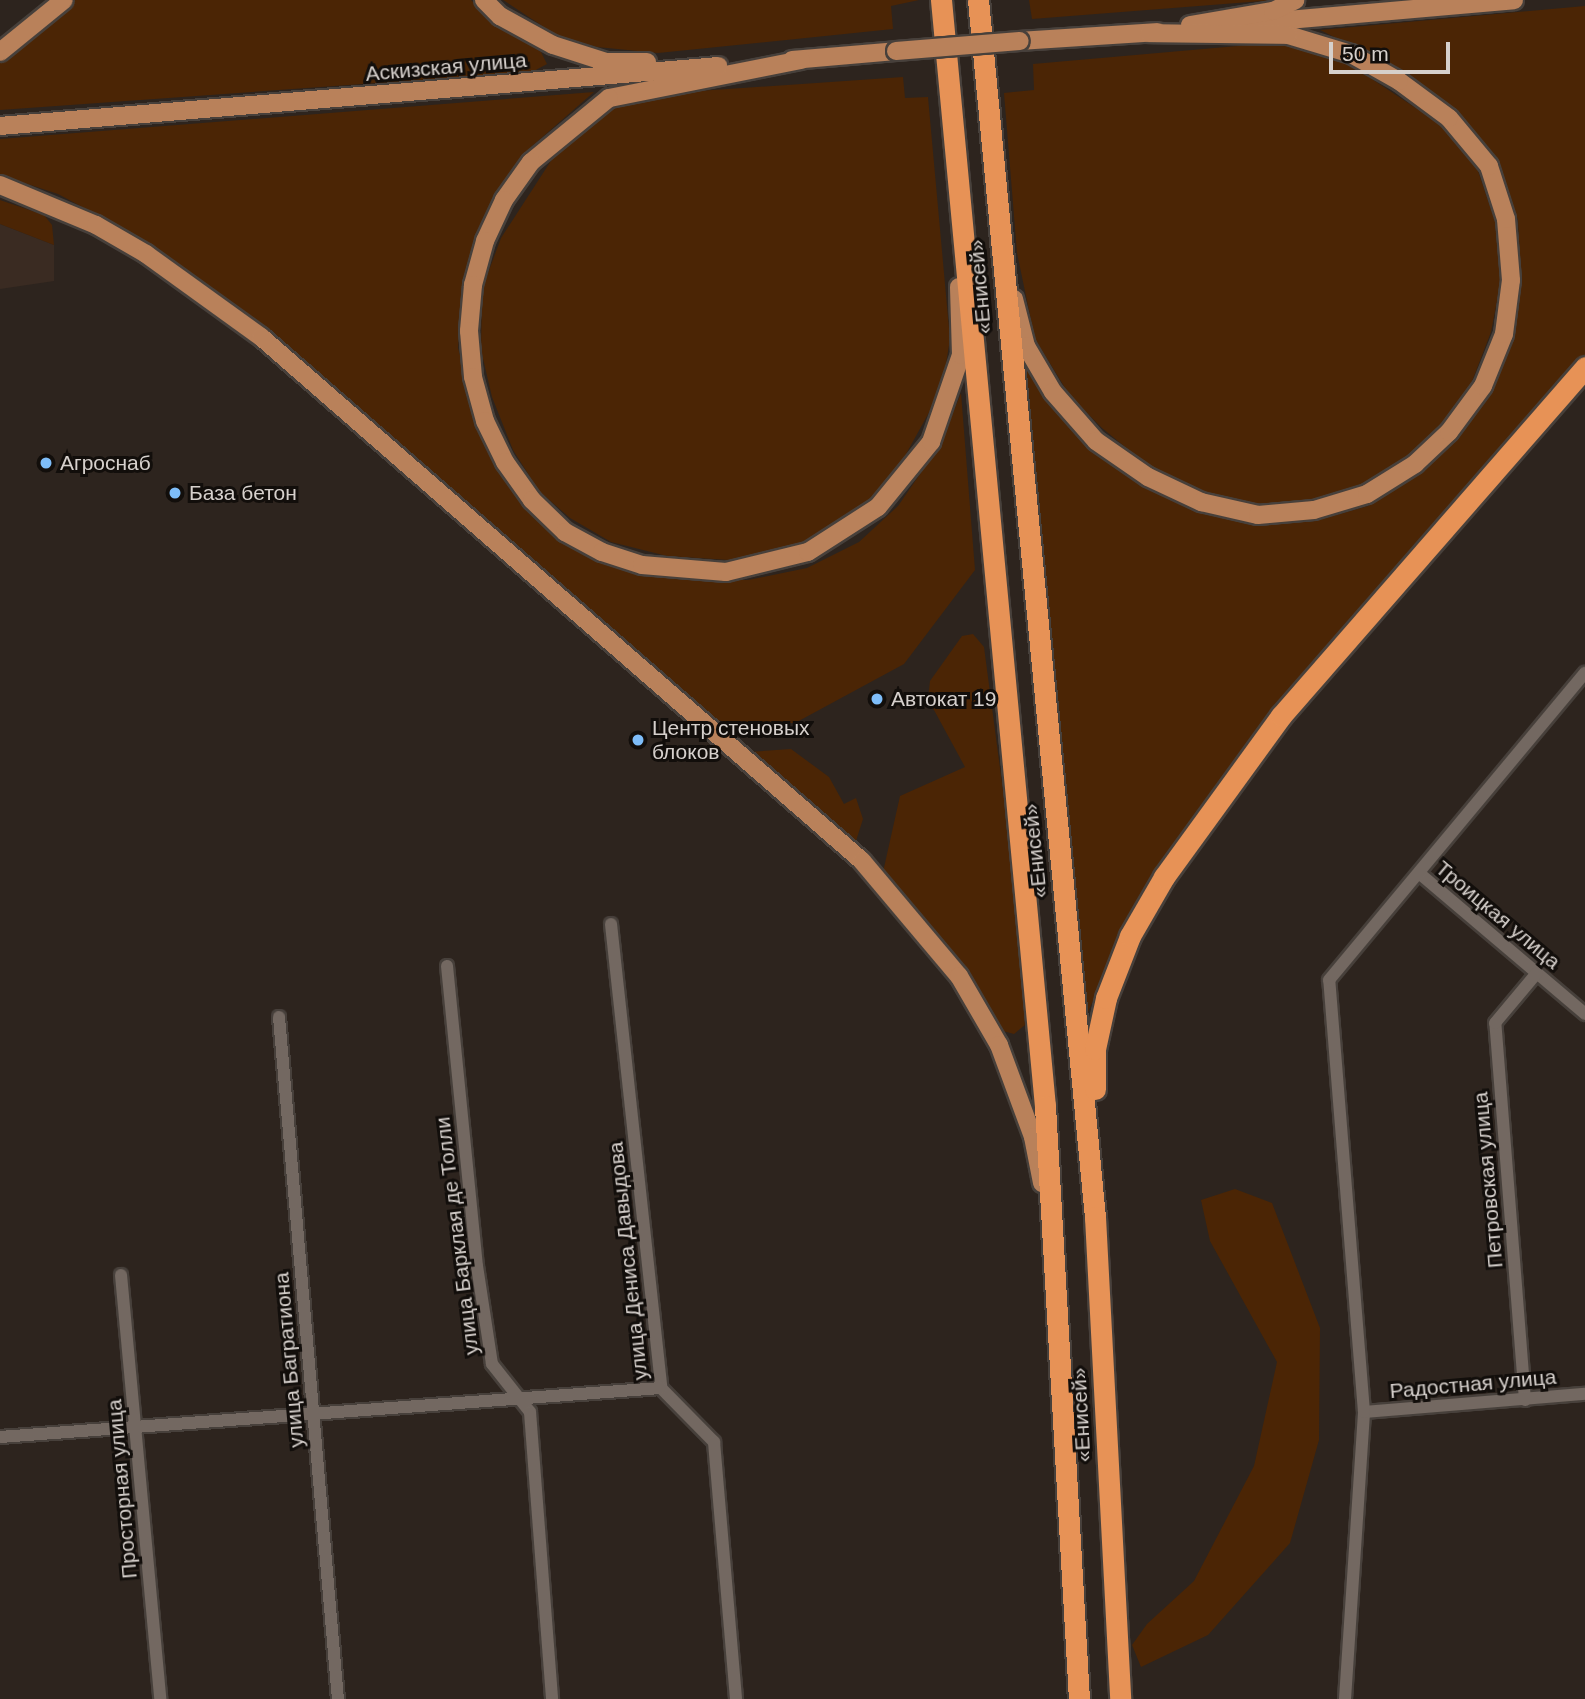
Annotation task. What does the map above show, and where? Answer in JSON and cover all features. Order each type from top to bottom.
[{"type":"highway","name":"«Енисей»","points":[[941,0],[1044,1093],[1079,1699]]},
{"type":"highway","name":"«Енисей»","points":[[978,0],[1095,1217],[1120,1699]]},
{"type":"highway","points":[[1095,1217],[1095,1049],[1105,998],[1129,936],[1164,877],[1281,716],[1585,366]]},
{"type":"main road","points":[[0,52],[64,0]]},
{"type":"main road","points":[[484,0],[499,16],[553,46],[606,62],[801,60]]},
{"type":"main road","points":[[1149,33],[1273,11],[1296,0]]},
{"type":"main road","points":[[1149,33],[1514,0]]},
{"type":"main road","points":[[1002,256],[1026,346],[1053,392],[1096,441],[1148,477],[1200,502],[1258,515],[1314,510],[1367,494],[1415,464],[1449,432],[1483,386],[1504,334],[1511,280],[1506,219],[1489,166],[1450,118],[1399,81],[1351,54],[1288,35],[1149,33]]},
{"type":"main road","name":"Аскизская улица","points":[[0,126],[1020,41],[1149,33]]},
{"type":"main road","points":[[801,60],[609,98],[531,162],[504,200],[485,241],[472,285],[469,331],[473,377],[485,421],[505,462],[532,500],[565,532],[602,552],[642,565],[726,572],[808,552],[878,507],[931,442],[961,355],[957,192]]},
{"type":"main road","points":[[0,185],[96,225],[136,248],[261,337],[862,861],[959,976],[999,1045],[1033,1137],[1054,1240]]},
{"type":"street","points":[[1345,1699],[1364,1412],[1329,979],[1585,673]]},
{"type":"street","name":"Троицкая улица","points":[[1419,873],[1585,1014]]},
{"type":"street","name":"улица Дениса Давыдова","points":[[611,924],[661,1388],[714,1442],[736,1699]]},
{"type":"street","name":"улица Барклая де Толли","points":[[447,966],[477,1266],[492,1364],[530,1412],[552,1699]]},
{"type":"street","name":"Петровская улица","points":[[1525,1399],[1495,1023],[1537,973]]},
{"type":"street","name":"улица Багратиона","points":[[279,1017],[338,1699]]},
{"type":"street","name":"Просторная улица","points":[[121,1275],[160,1699]]},
{"type":"street","points":[[0,1437],[313,1411],[661,1388]]},
{"type":"street","name":"Радостная улица","points":[[1364,1412],[1585,1394]]},
{"type":"shaded area","points":[[73,0],[471,0],[491,20],[541,52],[547,64],[532,72],[0,110],[0,60]]},
{"type":"shaded area","points":[[503,0],[919,0],[891,6],[893,29],[658,53],[597,47],[556,35]]},
{"type":"shaded area","points":[[1029,0],[1274,0],[1032,19]]},
{"type":"shaded area","points":[[1585,6],[1585,356],[1275,712],[1123,934],[1083,1023],[1022,354],[1051,407],[1087,444],[1141,486],[1197,512],[1256,525],[1315,521],[1368,506],[1424,471],[1458,435],[1489,392],[1512,337],[1521,279],[1518,220],[1496,161],[1455,112],[1405,72],[1320,30]]},
{"type":"shaded area","points":[[1260,44],[1290,46],[1346,62],[1443,126],[1478,171],[1495,221],[1501,280],[1491,332],[1471,384],[1442,426],[1405,460],[1366,486],[1313,502],[1255,504],[1204,494],[1152,469],[1102,428],[1070,396],[1035,339],[1017,253],[1004,93],[1034,90],[1033,64]]},
{"type":"shaded area","points":[[903,77],[905,98],[928,97],[950,339],[942,389],[885,492],[798,549],[745,561],[667,556],[611,542],[570,518],[539,491],[513,450],[492,397],[481,350],[482,289],[501,238],[567,136],[617,103],[669,93]]},
{"type":"shaded area","points":[[594,92],[531,147],[479,229],[463,282],[458,348],[473,402],[495,461],[518,500],[556,535],[604,563],[672,579],[748,580],[807,568],[859,542],[898,506],[940,445],[961,393],[975,570],[904,664],[795,723],[731,724],[712,718],[264,329],[144,240],[58,194],[0,175],[0,139]]},
{"type":"shaded area","points":[[0,200],[44,215],[52,225],[54,245],[0,224]]},
{"type":"shaded area","points":[[0,224],[54,245],[54,281],[0,289]]},
{"type":"shaded area","points":[[973,634],[984,647],[1021,927],[1025,1025],[1014,1034],[1003,1031],[883,872],[900,796],[965,767],[928,699],[930,681],[962,636]]},
{"type":"shaded area","points":[[791,749],[829,777],[844,804],[856,798],[863,819],[855,844],[748,752]]},
{"type":"shaded area","points":[[1235,1189],[1272,1203],[1320,1328],[1319,1440],[1290,1543],[1208,1635],[1141,1667],[1132,1645],[1147,1624],[1194,1581],[1254,1466],[1277,1362],[1210,1241],[1201,1200]]},
{"type":"place","name":"Агроснаб","points":[[46,463]]},
{"type":"place","name":"База бетон","points":[[175,493]]},
{"type":"place","name":"Автокат 19","points":[[877,699]]},
{"type":"place","name":"Центр стеновых блоков","points":[[638,740]]}]
